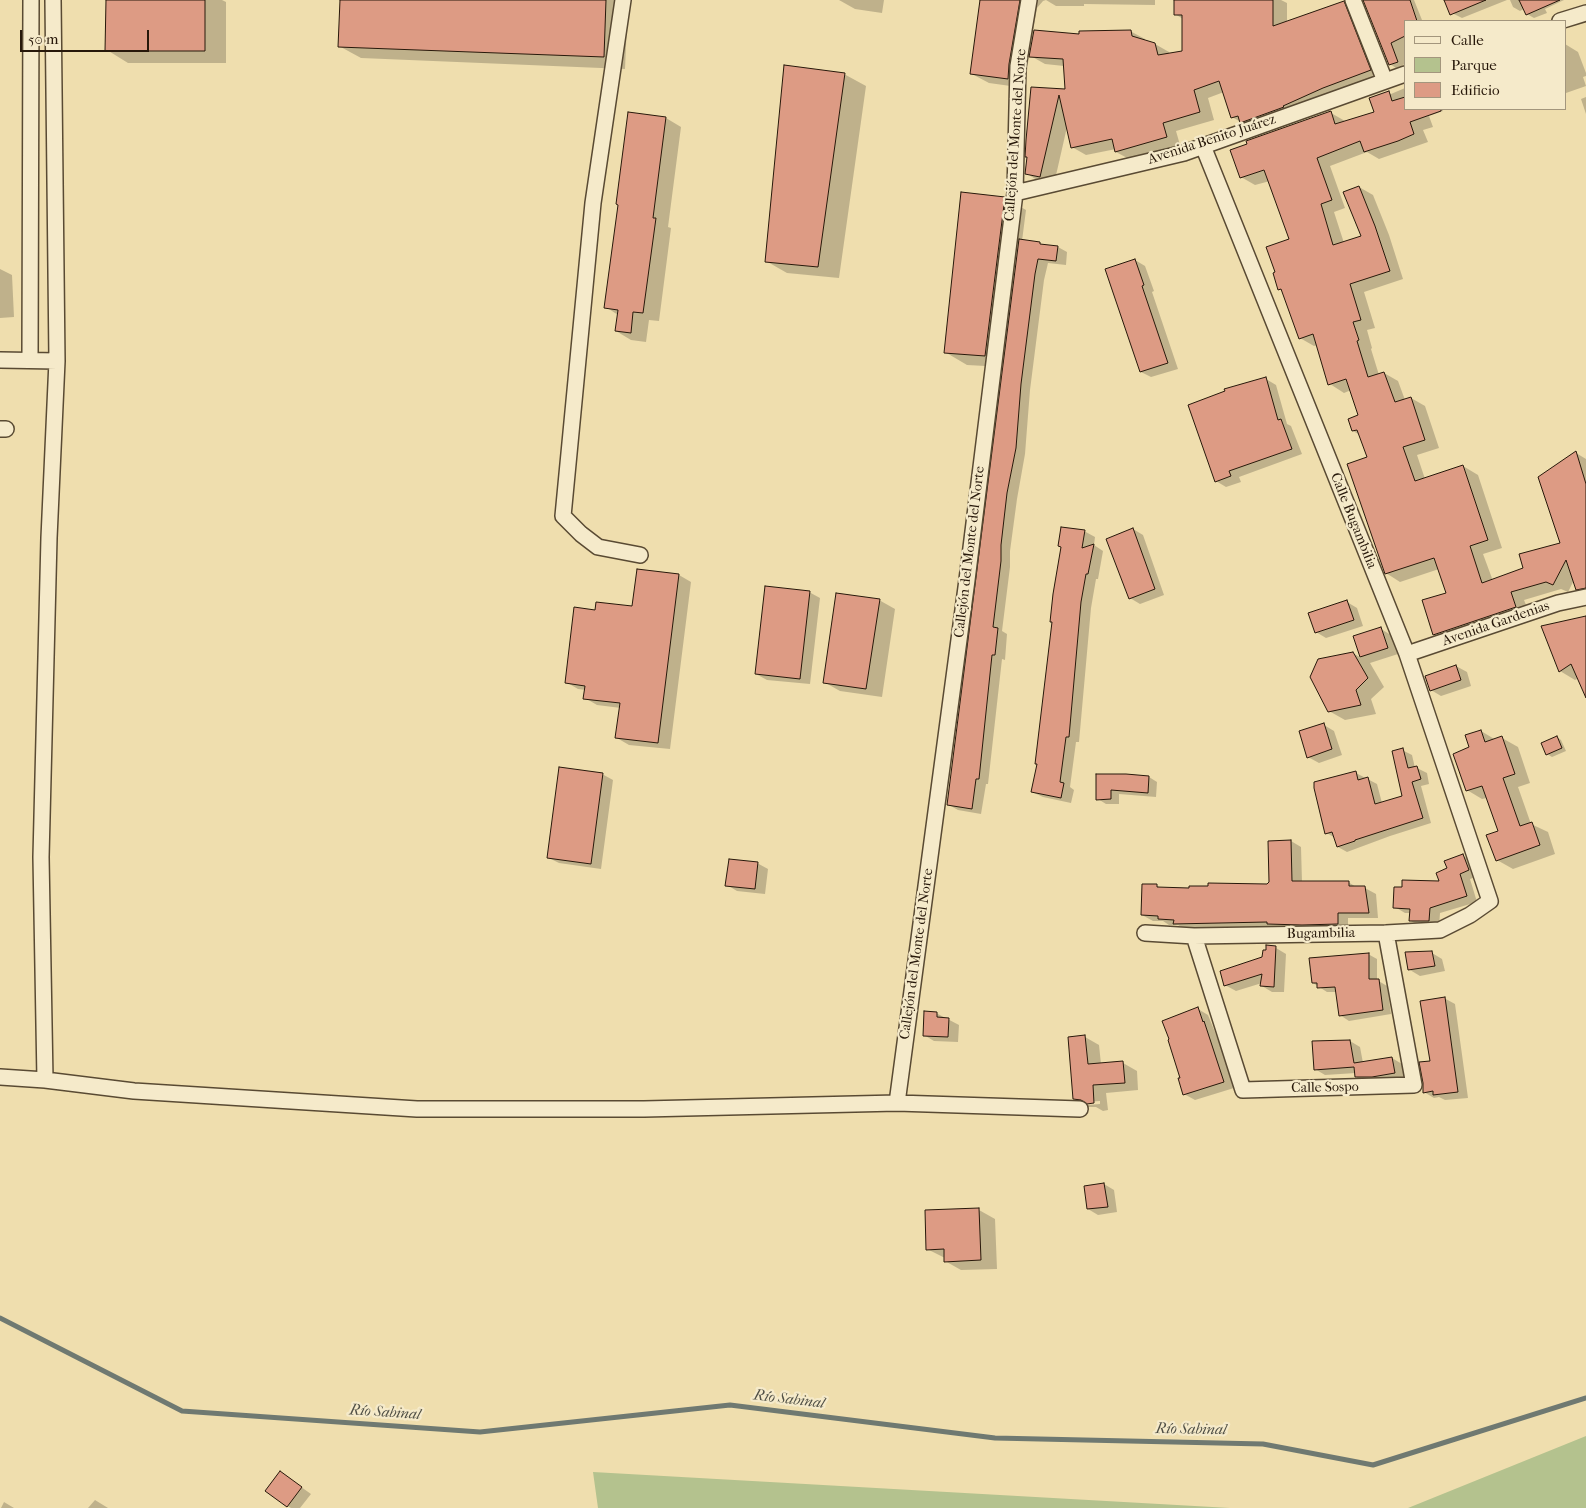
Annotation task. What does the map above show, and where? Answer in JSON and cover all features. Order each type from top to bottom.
[{"type":"street","points":[[30,360],[31,0]]},
{"type":"street","points":[[45,1080],[41,847],[48,577],[57,361],[53,0]]},
{"type":"street","points":[[623,0],[594,203],[563,516],[580,534],[598,546],[640,555]]},
{"type":"street","name":"Callejón del Monte del Norte","points":[[897,1103],[966,590],[1014,193],[1018,66],[1029,0]]},
{"type":"street","points":[[1353,0],[1385,81]]},
{"type":"street","points":[[1563,20],[1586,12]]},
{"type":"street","name":"Avenida Benito Juárez","points":[[1014,193],[1184,152],[1404,74]]},
{"type":"street","points":[[31,140],[54,142]]},
{"type":"street","name":"Calle Bugambilia","points":[[1203,146],[1407,654],[1490,901]]},
{"type":"street","points":[[0,360],[57,361]]},
{"type":"street","name":"Avenida Gardenias","points":[[1407,654],[1558,603],[1586,597]]},
{"type":"street","name":"Bugambilia","points":[[1145,933],[1194,936],[1386,933],[1440,930],[1470,915],[1490,901]]},
{"type":"street","name":"Calle Sospo","points":[[1194,936],[1243,1090],[1414,1085],[1386,933]]},
{"type":"street","points":[[0,1077],[45,1080],[134,1091],[417,1109],[644,1109],[897,1103],[1080,1110]]},
{"type":"green space","points":[[1586,1436],[1586,1508],[1408,1508]]},
{"type":"green space","points":[[593,1472],[1230,1508],[598,1508]]},
{"type":"building","points":[[106,0],[205,0],[205,51],[105,51]]},
{"type":"building","points":[[340,0],[606,0],[604,57],[338,47]]},
{"type":"building","points":[[980,0],[1020,0],[1008,79],[970,74]]},
{"type":"building","points":[[1174,0],[1273,0],[1273,26],[1344,1],[1371,70],[1323,88],[1284,107],[1240,123],[1238,116],[1231,118],[1219,81],[1194,90],[1200,112],[1163,123],[1167,137],[1115,152],[1112,139],[1071,148],[1059,95],[1040,177],[1025,174],[1031,87],[1065,89],[1063,59],[1029,57],[1034,30],[1079,34],[1079,31],[1131,30],[1132,36],[1155,43],[1158,55],[1182,51],[1182,15],[1174,15]]},
{"type":"building","points":[[1363,0],[1410,0],[1417,20],[1404,20],[1404,36],[1391,43],[1398,62],[1389,65]]},
{"type":"building","points":[[1444,0],[1486,0],[1450,15]]},
{"type":"building","points":[[1519,0],[1560,0],[1526,15]]},
{"type":"building","points":[[784,65],[845,73],[818,267],[765,262]]},
{"type":"building","points":[[1389,91],[1392,101],[1404,97],[1404,110],[1441,110],[1410,122],[1414,134],[1398,141],[1364,152],[1360,141],[1317,158],[1332,200],[1321,204],[1333,245],[1361,236],[1343,192],[1359,186],[1390,271],[1350,284],[1361,320],[1353,322],[1368,377],[1384,372],[1395,402],[1411,397],[1425,440],[1403,447],[1415,481],[1463,465],[1488,540],[1470,546],[1482,583],[1523,568],[1519,554],[1560,543],[1538,477],[1576,451],[1586,484],[1586,588],[1576,590],[1566,560],[1553,585],[1546,582],[1511,592],[1516,607],[1433,635],[1422,600],[1446,593],[1434,558],[1385,574],[1347,464],[1367,457],[1357,430],[1352,431],[1348,419],[1358,415],[1346,379],[1328,385],[1313,334],[1299,339],[1281,289],[1278,290],[1273,273],[1275,272],[1266,247],[1289,239],[1264,170],[1240,178],[1230,150],[1247,144],[1246,141],[1331,111],[1335,124],[1374,112],[1369,98]]},
{"type":"building","points":[[628,112],[666,117],[653,218],[656,218],[643,313],[633,312],[631,333],[615,331],[618,310],[604,308]]},
{"type":"building","points":[[961,192],[1005,197],[985,356],[944,353]]},
{"type":"building","points":[[1019,239],[1058,246],[1056,261],[1038,259],[1035,274],[1021,384],[1016,448],[1007,493],[1001,545],[1001,561],[993,627],[998,628],[995,655],[992,655],[979,779],[976,779],[972,809],[947,805]]},
{"type":"building","points":[[1135,259],[1168,363],[1140,372],[1105,269]]},
{"type":"building","points":[[1266,377],[1278,420],[1281,419],[1292,449],[1229,471],[1231,476],[1215,482],[1188,405],[1225,391],[1224,389]]},
{"type":"building","points":[[1061,527],[1085,530],[1082,548],[1094,544],[1081,602],[1069,737],[1066,737],[1060,782],[1064,783],[1061,798],[1031,792],[1037,764],[1035,764],[1052,622],[1050,622],[1053,594],[1061,547],[1058,546]]},
{"type":"building","points":[[1133,528],[1155,589],[1129,599],[1106,539]]},
{"type":"building","points":[[637,569],[679,574],[658,743],[615,738],[620,703],[583,699],[585,686],[565,683],[574,607],[595,610],[596,602],[632,606]]},
{"type":"building","points":[[765,586],[810,591],[800,679],[755,674]]},
{"type":"building","points":[[836,593],[880,599],[866,689],[823,683]]},
{"type":"building","points":[[1347,600],[1354,620],[1315,633],[1308,613]]},
{"type":"building","points":[[1586,616],[1586,698],[1571,664],[1559,672],[1541,626]]},
{"type":"building","points":[[1381,627],[1388,648],[1360,657],[1353,636]]},
{"type":"building","points":[[1353,652],[1368,678],[1356,690],[1361,705],[1328,712],[1310,677],[1318,659]]},
{"type":"building","points":[[1456,665],[1461,680],[1430,691],[1425,676]]},
{"type":"building","points":[[1324,723],[1332,749],[1307,758],[1299,731]]},
{"type":"building","points":[[1481,730],[1485,742],[1502,736],[1515,774],[1503,778],[1520,826],[1532,822],[1540,845],[1496,861],[1486,835],[1498,831],[1482,786],[1466,791],[1453,754],[1469,747],[1465,735]]},
{"type":"building","points":[[1557,736],[1562,748],[1546,755],[1541,743]]},
{"type":"building","points":[[1403,748],[1408,768],[1417,766],[1421,779],[1412,782],[1423,818],[1337,847],[1332,832],[1325,834],[1314,782],[1356,771],[1358,780],[1368,777],[1375,804],[1402,796],[1392,751]]},
{"type":"building","points":[[559,767],[603,773],[591,864],[547,858]]},
{"type":"building","points":[[1096,774],[1149,776],[1148,793],[1111,790],[1111,799],[1096,800]]},
{"type":"building","points":[[1291,840],[1292,881],[1349,881],[1349,886],[1365,886],[1369,913],[1338,913],[1338,924],[1302,925],[1267,924],[1267,922],[1173,924],[1174,920],[1158,919],[1158,916],[1141,915],[1142,884],[1157,884],[1157,887],[1189,888],[1189,886],[1208,886],[1208,883],[1267,884],[1269,882],[1268,841]]},
{"type":"building","points":[[1463,854],[1469,870],[1460,874],[1467,896],[1430,908],[1429,921],[1409,921],[1410,909],[1393,908],[1394,887],[1402,887],[1402,880],[1439,881],[1436,873],[1447,868],[1444,861]]},
{"type":"building","points":[[729,859],[758,862],[755,889],[725,886]]},
{"type":"building","points":[[1266,945],[1276,946],[1274,987],[1260,986],[1262,974],[1224,986],[1220,971],[1262,957],[1263,950],[1266,950]]},
{"type":"building","points":[[1432,951],[1435,966],[1408,970],[1405,952]]},
{"type":"building","points":[[1369,953],[1369,979],[1379,979],[1383,1010],[1339,1016],[1335,987],[1317,988],[1317,983],[1312,983],[1309,958]]},
{"type":"building","points":[[1445,997],[1458,1092],[1433,1095],[1433,1091],[1423,1093],[1419,1062],[1430,1061],[1420,1001]]},
{"type":"building","points":[[1198,1007],[1224,1082],[1183,1095],[1169,1039],[1162,1021]]},
{"type":"building","points":[[924,1011],[937,1012],[937,1017],[949,1018],[948,1037],[923,1036]]},
{"type":"building","points":[[1085,1035],[1088,1064],[1123,1061],[1125,1083],[1093,1085],[1094,1103],[1087,1104],[1081,1100],[1073,1099],[1068,1037]]},
{"type":"building","points":[[1350,1040],[1354,1063],[1392,1057],[1395,1073],[1372,1077],[1355,1077],[1354,1067],[1314,1070],[1312,1041]]},
{"type":"building","points":[[1104,1183],[1108,1207],[1087,1209],[1084,1186]]},
{"type":"building","points":[[979,1208],[981,1260],[944,1262],[944,1249],[926,1250],[925,1210]]},
{"type":"building","points":[[280,1471],[302,1487],[287,1507],[265,1491]]},
{"type":"waterway","name":"Río Sabinal","points":[[0,1318],[182,1411],[480,1432],[730,1405],[995,1438],[1263,1444],[1373,1465],[1586,1398]]}]
